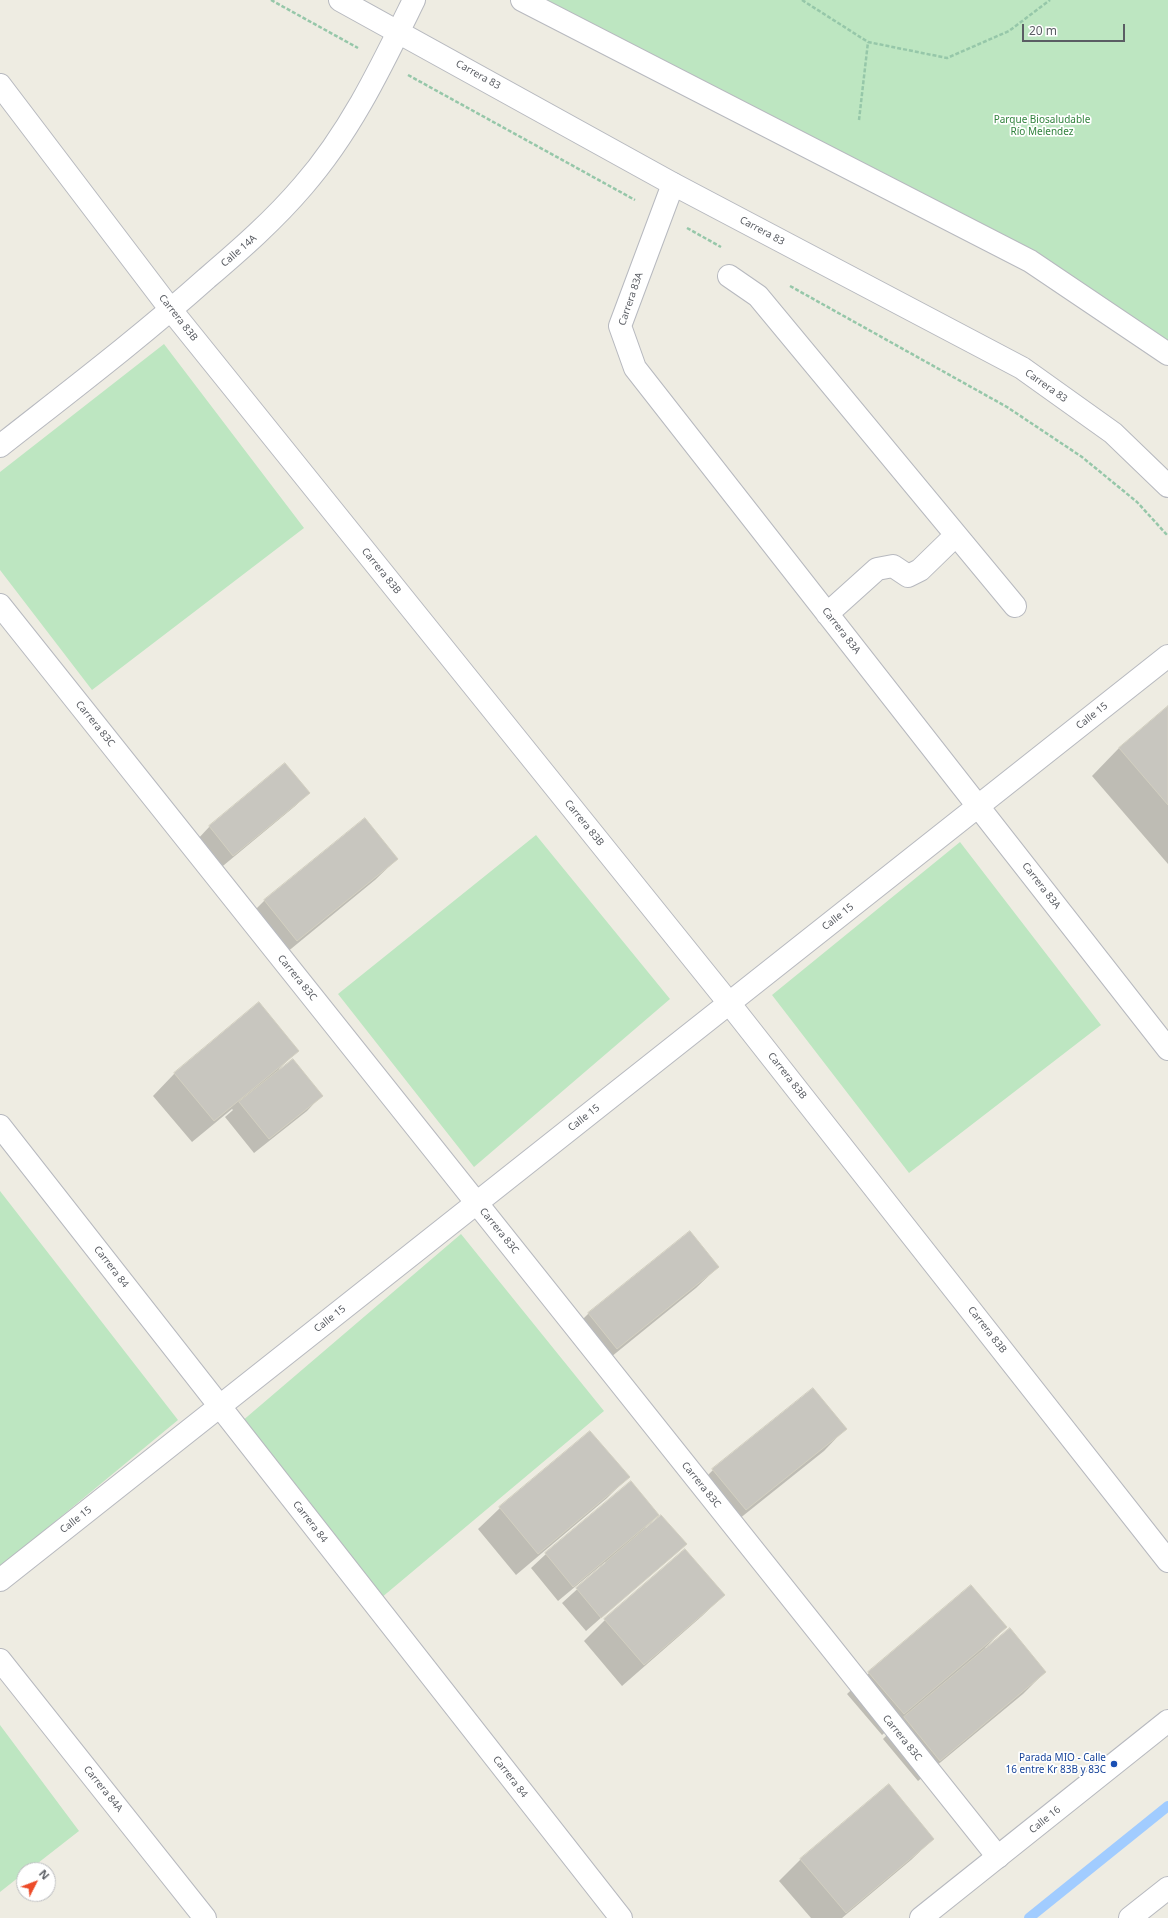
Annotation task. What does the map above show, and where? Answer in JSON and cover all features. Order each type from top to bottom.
[{"type":"street","name":"Carrera 83","points":[[340,0],[673,184],[1022,368],[1113,433],[1168,486]]},
{"type":"street","name":"Calle 14A","points":[[0,446],[171,310],[266,227],[304,185],[348,126],[384,62],[414,0]]},
{"type":"street","points":[[522,0],[1030,261],[1168,354]]},
{"type":"street","name":"Carrera 83B","points":[[0,86],[171,310],[729,1003],[1168,1560]]},
{"type":"street","name":"Carrera 83A","points":[[673,184],[620,326],[635,368],[1168,1049]]},
{"type":"street","points":[[729,276],[758,296],[1015,606]]},
{"type":"street","points":[[828,614],[877,569],[892,566],[908,576],[920,570],[956,536]]},
{"type":"street","name":"Carrera 83C","points":[[0,605],[998,1857]]},
{"type":"street","name":"Calle 15","points":[[0,1580],[1168,656]]},
{"type":"street","name":"Carrera 84","points":[[0,1126],[621,1918]]},
{"type":"street","name":"Carrera 84A","points":[[0,1660],[205,1918]]},
{"type":"street","name":"Calle 16","points":[[921,1918],[1168,1721]]},
{"type":"street","points":[[1130,1918],[1168,1888]]},
{"type":"path","points":[[802,0],[868,42],[947,58],[1009,31],[1050,0]]},
{"type":"path","points":[[859,120],[868,42]]},
{"type":"green space","name":"Parque Biosaludable Río Melendez","points":[[522,0],[1168,0],[1168,354],[1030,261]]},
{"type":"green space","points":[[164,344],[304,528],[92,690],[0,570],[0,472]]},
{"type":"green space","points":[[536,835],[670,999],[474,1167],[338,994]]},
{"type":"green space","points":[[960,842],[1101,1025],[909,1173],[772,995]]},
{"type":"green space","points":[[0,1191],[178,1420],[0,1567]]},
{"type":"green space","points":[[461,1234],[604,1411],[381,1598],[241,1422]]},
{"type":"green space","points":[[0,1725],[79,1831],[39,1862],[16,1862],[16,1879],[0,1892]]},
{"type":"building","points":[[1168,706],[1168,805],[1119,748]]},
{"type":"building","points":[[285,763],[310,793],[233,856],[209,826]]},
{"type":"building","points":[[365,818],[398,859],[297,941],[264,900]]},
{"type":"building","points":[[259,1002],[299,1051],[214,1121],[174,1073]]},
{"type":"building","points":[[293,1059],[323,1096],[269,1139],[239,1102]]},
{"type":"building","points":[[690,1231],[719,1267],[617,1349],[588,1313]]},
{"type":"building","points":[[813,1388],[847,1429],[746,1510],[712,1469]]},
{"type":"building","points":[[590,1431],[630,1477],[538,1554],[499,1507]]},
{"type":"building","points":[[631,1481],[659,1515],[573,1587],[545,1553]]},
{"type":"building","points":[[661,1515],[687,1544],[601,1618],[576,1588]]},
{"type":"building","points":[[685,1549],[725,1595],[644,1665],[604,1619]]},
{"type":"building","points":[[971,1585],[1007,1627],[904,1714],[868,1672]]},
{"type":"building","points":[[1010,1628],[1046,1672],[940,1761],[904,1717]]},
{"type":"building","points":[[889,1784],[934,1839],[846,1913],[800,1859]]},
{"type":"waterway","points":[[1029,1918],[1168,1806]]},
{"type":"place","name":"Parada MIO - Calle 16 entre Kr 83B y 83C","points":[[1114,1764]]}]
